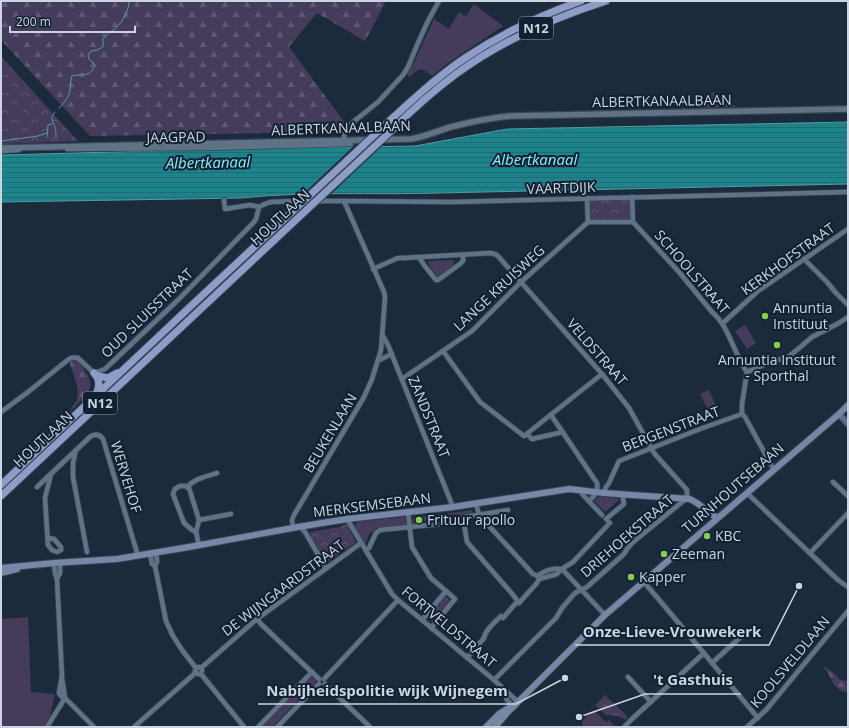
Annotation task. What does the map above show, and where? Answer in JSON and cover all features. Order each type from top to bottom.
[{"type":"main road","name":"HOUTLAAN","points":[[1,485],[95,398],[198,299],[427,87],[465,58],[494,41],[541,17],[581,1]]},
{"type":"main road","name":"HOUTLAAN","points":[[1,496],[424,100],[455,75],[492,51],[544,24],[606,1]]},
{"type":"main road","points":[[96,375],[108,378],[124,369]]},
{"type":"main road","points":[[95,398],[99,384],[96,375]]},
{"type":"main road","name":"TURNHOUTSEBAAN","points":[[495,727],[605,615],[848,405]]},
{"type":"main road","name":"MERKSEMSEBAAN","points":[[1,568],[57,562],[117,559],[302,526],[348,519],[453,507],[569,489],[687,498],[693,500],[717,518]]},
{"type":"main road","name":"MERKSEMSEBAAN","points":[[1,573],[18,569],[24,565]]},
{"type":"main road","name":"TURNHOUTSEBAAN","points":[[486,727],[499,714],[516,704]]},
{"type":"street","points":[[344,140],[345,129],[347,126],[378,102],[406,72],[427,23],[439,1]]},
{"type":"street","name":"ALBERTKANAALBAAN","points":[[1,148],[411,139],[427,136],[452,127],[490,118],[510,116],[848,109]]},
{"type":"street","name":"JAAGPAD","points":[[1,151],[351,144]]},
{"type":"street","name":"VAARTDIJK","points":[[259,207],[275,202],[453,202],[848,192]]},
{"type":"street","points":[[587,198],[588,222],[633,222],[632,198]]},
{"type":"street","points":[[224,200],[225,209],[250,205],[259,207]]},
{"type":"street","name":"ZANDSTRAAT","points":[[344,201],[385,298],[382,329],[383,336],[379,360]]},
{"type":"street","name":"OUD SLUISSTRAAT","points":[[1,412],[69,359],[74,357],[78,358],[96,375],[104,369],[179,299],[254,222],[259,207]]},
{"type":"street","name":"LANGE KRUISWEG","points":[[402,379],[472,331],[521,282],[588,222]]},
{"type":"street","name":"SCHOOLSTRAAT","points":[[633,222],[723,323],[747,372]]},
{"type":"street","name":"KERKHOFSTRAAT","points":[[723,323],[758,291],[848,229]]},
{"type":"street","name":"VELDSTRAAT","points":[[373,269],[398,258],[491,253],[497,255],[602,374],[629,408],[651,449],[687,490],[687,498]]},
{"type":"street","points":[[419,257],[436,280],[438,280],[460,264],[463,261],[463,255]]},
{"type":"street","points":[[804,259],[848,305]]},
{"type":"street","points":[[774,470],[742,414],[747,372],[788,357],[812,337],[848,317]]},
{"type":"street","name":"ZANDSTRAAT","points":[[383,336],[392,354],[453,507]]},
{"type":"street","points":[[443,351],[480,402],[526,435],[532,439],[563,432]]},
{"type":"street","points":[[379,360],[392,354]]},
{"type":"street","name":"BEUKENLAAN","points":[[292,528],[292,520],[294,515],[364,397],[379,360]]},
{"type":"street","points":[[526,435],[602,374]]},
{"type":"street","name":"BERGENSTRAAT","points":[[604,492],[619,461],[742,414]]},
{"type":"street","points":[[839,414],[848,424]]},
{"type":"street","points":[[551,415],[597,483],[598,486],[594,496],[589,501]]},
{"type":"street","name":"WERVEHOF","points":[[37,487],[91,436],[95,434],[100,436],[103,439],[138,556]]},
{"type":"street","points":[[76,450],[73,463],[73,477],[87,552]]},
{"type":"street","points":[[187,487],[190,483],[217,473]]},
{"type":"street","points":[[48,538],[45,498],[51,474]]},
{"type":"street","points":[[834,482],[848,496]]},
{"type":"street","points":[[196,532],[184,523],[173,494],[177,487],[182,486],[189,488],[199,520],[196,532],[199,545]]},
{"type":"street","points":[[747,493],[838,580],[848,587]]},
{"type":"street","points":[[582,494],[602,515]]},
{"type":"street","points":[[467,658],[484,638],[484,634],[501,616],[502,618],[516,604],[519,603],[537,583],[542,572],[557,568],[562,569],[573,562],[609,525],[606,519],[624,504],[622,494]]},
{"type":"street","name":"DRIEHOEKSTRAAT","points":[[494,680],[556,618],[562,608],[575,593],[587,587],[620,558],[632,543],[687,498]]},
{"type":"street","points":[[476,503],[479,515],[538,578]]},
{"type":"street","name":"MERKSEMSEBAAN","points":[[369,548],[376,533],[380,530],[440,524],[453,519],[508,510]]},
{"type":"street","points":[[408,512],[412,547],[431,578],[456,599],[431,628]]},
{"type":"street","points":[[810,552],[848,513]]},
{"type":"street","points":[[199,520],[231,514]]},
{"type":"street","points":[[463,518],[466,542],[519,603]]},
{"type":"street","name":"FORTVELDSTRAAT","points":[[348,519],[392,594],[494,680],[502,688],[507,700],[516,704]]},
{"type":"street","points":[[302,526],[326,568]]},
{"type":"street","name":"DE WIJNGAARDSTRAAT","points":[[134,727],[198,669],[257,619],[362,543]]},
{"type":"street","points":[[153,553],[152,564],[156,566],[166,621],[173,636],[182,650],[198,669],[198,674],[201,674],[244,727]]},
{"type":"street","points":[[47,727],[64,698],[57,579],[55,573],[57,562]]},
{"type":"street","points":[[562,569],[605,615]]},
{"type":"street","points":[[643,581],[758,718]]},
{"type":"street","points":[[422,620],[446,591]]},
{"type":"street","points":[[277,727],[322,682],[398,600]]},
{"type":"street","name":"KOOLSVELDLAAN","points":[[747,727],[766,710],[848,611]]},
{"type":"street","points":[[257,619],[370,727]]},
{"type":"street","points":[[712,663],[745,632]]},
{"type":"street","points":[[626,727],[625,726],[632,719],[704,653]]},
{"type":"street","points":[[258,727],[312,672]]},
{"type":"street","points":[[628,677],[651,702]]},
{"type":"street","points":[[64,698],[94,727]]},
{"type":"green space","points":[[1,1],[386,1],[365,41],[317,13],[289,47],[345,123],[337,132],[90,136],[1,40]]},
{"type":"green space","points":[[474,4],[503,26],[448,63],[432,76],[426,71],[420,69],[409,77],[407,74],[434,19],[449,29],[459,12],[466,16]]},
{"type":"green space","points":[[1,56],[78,141],[1,144]]},
{"type":"green space","points":[[713,92],[736,107],[698,108]]},
{"type":"green space","points":[[630,200],[631,219],[592,220],[590,216],[590,201]]},
{"type":"green space","points":[[454,260],[454,264],[441,276],[437,276],[428,264],[428,261]]},
{"type":"green space","points":[[745,325],[756,343],[747,349],[735,331]]},
{"type":"green space","points":[[72,359],[77,360],[85,370],[89,377],[90,389],[69,413],[78,395],[69,361]]},
{"type":"green space","points":[[709,390],[716,406],[708,410],[700,394]]},
{"type":"green space","points":[[598,497],[616,498],[619,500],[605,512],[594,501]]},
{"type":"green space","points":[[472,510],[473,514],[448,515],[442,519],[422,521],[420,524],[415,525],[412,522],[413,518]]},
{"type":"green space","points":[[403,517],[406,518],[407,525],[377,528],[369,534],[365,545],[355,525],[357,522]]},
{"type":"green space","points":[[346,524],[355,540],[355,543],[329,561],[326,561],[311,538],[310,532],[340,527]]},
{"type":"green space","points":[[445,596],[451,602],[433,622],[426,617]]},
{"type":"green space","points":[[28,617],[31,692],[55,694],[50,716],[43,727],[1,727],[1,619]]},
{"type":"green space","points":[[825,667],[835,674],[840,680],[848,681],[848,693],[839,689],[833,683],[824,668]]},
{"type":"green space","points":[[311,677],[315,679],[316,682],[272,727],[262,727]]},
{"type":"green space","points":[[605,695],[628,717],[626,720],[618,716],[606,715],[595,705]]},
{"type":"green space","points":[[593,710],[606,722],[609,720],[615,727],[583,727],[582,721]]},
{"type":"water","name":"Albertkanaal","points":[[848,122],[848,184],[414,194],[315,194],[241,198],[1,202],[1,155],[415,146],[507,129]]},
{"type":"pier","points":[[355,145],[383,145],[329,196],[301,196]]},
{"type":"waterway","points":[[59,108],[69,95],[72,76],[86,74],[91,72],[93,69],[95,65],[89,59],[88,55],[91,51],[103,47],[103,39],[116,28],[124,18],[128,9],[129,1]]},
{"type":"waterway","points":[[55,112],[52,119],[56,137]]},
{"type":"waterway","points":[[47,137],[48,125],[52,124]]},
{"type":"waterway","points":[[1,141],[38,136],[47,133]]},
{"type":"place","name":"Annuntia Instituut","points":[[765,316]]},
{"type":"place","name":"Annuntia Instituut - Sporthal","points":[[777,345]]},
{"type":"place","name":"Frituur apollo","points":[[419,520]]},
{"type":"place","name":"KBC","points":[[707,536]]},
{"type":"place","name":"Zeeman","points":[[664,554]]},
{"type":"place","name":"Kapper","points":[[631,577]]},
{"type":"place","name":"Onze-Lieve-Vrouwekerk","points":[[799,586]]},
{"type":"place","name":"Nabijheidspolitie wijk Wijnegem","points":[[565,678]]},
{"type":"place","name":"'t Gasthuis","points":[[579,717]]}]
